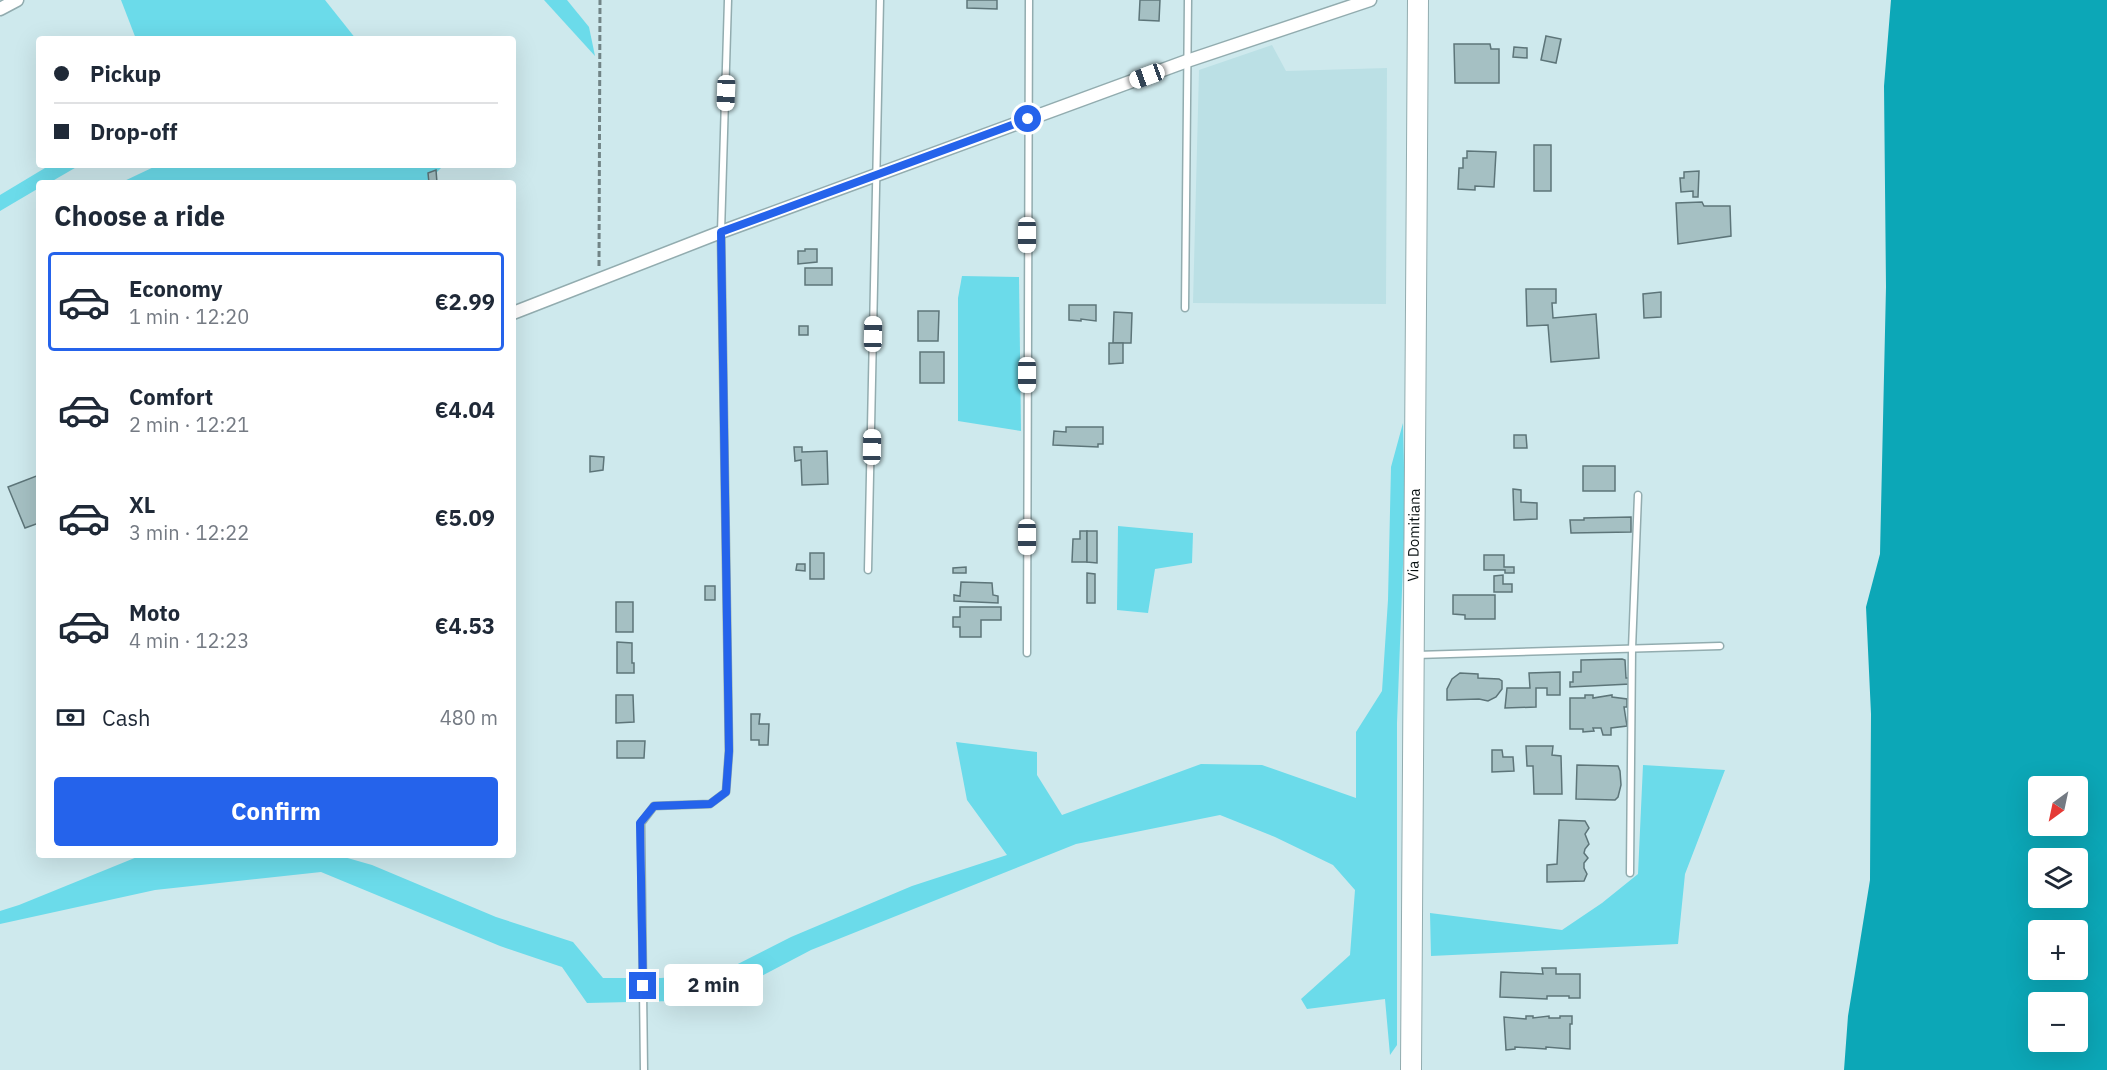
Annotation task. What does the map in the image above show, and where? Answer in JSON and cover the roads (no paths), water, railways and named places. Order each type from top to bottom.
[{"type":"main road","name":"Via Domitiana","points":[[1411,1070],[1418,0]]},
{"type":"street","points":[[0,9],[18,0]]},
{"type":"street","points":[[516,312],[721,232],[1028,119],[1187,61],[1370,0]]},
{"type":"lane","points":[[644,1070],[640,823],[654,806],[710,804],[726,792],[729,751],[721,232],[728,0]]},
{"type":"lane","points":[[868,570],[880,0]]},
{"type":"lane","points":[[1027,653],[1029,0]]},
{"type":"lane","points":[[1185,308],[1188,0]]},
{"type":"lane","points":[[1630,873],[1632,649],[1638,495]]},
{"type":"lane","points":[[1413,655],[1720,646]]}]
